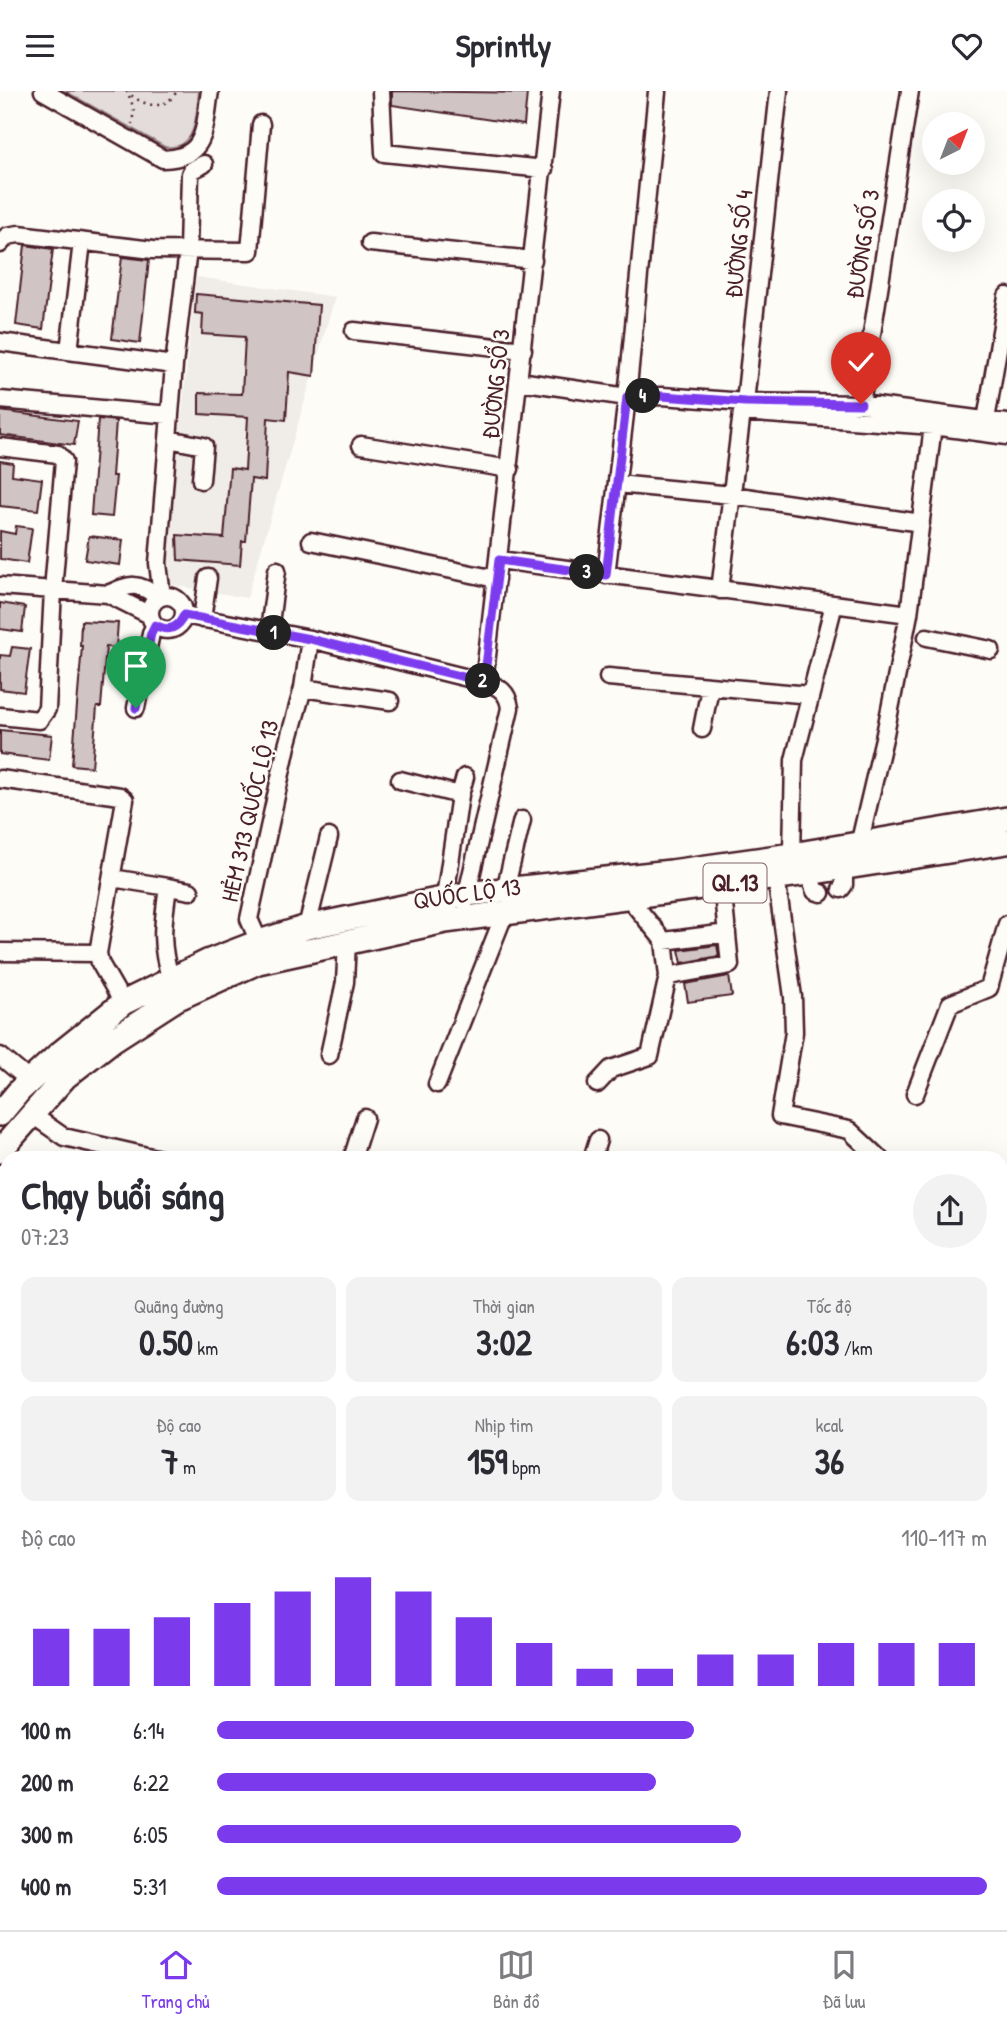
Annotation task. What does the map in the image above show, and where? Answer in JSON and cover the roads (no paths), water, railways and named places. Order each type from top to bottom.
[{"type":"highway","name":"QUỐC LỘ 13","points":[[0,1114],[58,1055],[123,1003],[259,942],[307,927],[455,896],[671,872],[1007,820]]},
{"type":"highway","name":"QUỐC LỘ 13","points":[[0,1151],[75,1069],[114,1039],[176,999],[258,962],[462,919],[808,873],[843,878],[1007,842]]},
{"type":"street","points":[[44,91],[163,159],[177,159],[188,155],[199,145],[204,131],[210,91]]},
{"type":"street","points":[[381,91],[384,152],[544,169]]},
{"type":"street","name":"ĐƯỜNG SỔ 3","points":[[484,682],[551,91]]},
{"type":"street","name":"ĐƯỜNG SỐ 4","points":[[745,402],[779,91]]},
{"type":"street","name":"ĐƯỜNG SỐ 3","points":[[861,404],[910,91]]},
{"type":"street","points":[[606,575],[627,397],[657,92]]},
{"type":"street","points":[[0,244],[7,236],[19,234],[153,250],[250,251],[261,124]]},
{"type":"street","points":[[160,598],[158,563],[174,365],[188,250],[190,174],[204,164]]},
{"type":"street","points":[[69,351],[82,242]]},
{"type":"street","points":[[370,243],[533,260]]},
{"type":"street","points":[[986,420],[1007,296]]},
{"type":"street","points":[[354,331],[523,350]]},
{"type":"street","points":[[0,342],[174,365]]},
{"type":"street","points":[[519,381],[627,397],[861,404],[1007,423]]},
{"type":"street","points":[[0,400],[170,415]]},
{"type":"street","points":[[720,590],[742,412],[933,426],[1007,436]]},
{"type":"street","points":[[859,845],[885,734],[915,634],[909,614],[933,426]]},
{"type":"street","points":[[168,439],[204,446],[201,480]]},
{"type":"street","points":[[361,446],[510,468]]},
{"type":"street","points":[[0,447],[58,454],[64,461],[53,590],[47,709],[39,720],[0,716]]},
{"type":"street","points":[[617,484],[732,495],[920,523]]},
{"type":"street","points":[[311,541],[496,579]]},
{"type":"street","points":[[499,560],[909,614]]},
{"type":"street","points":[[269,632],[277,570]]},
{"type":"street","points":[[202,619],[208,577]]},
{"type":"street","points":[[108,594],[136,585],[146,588],[160,598]]},
{"type":"street","points":[[0,586],[108,594],[153,620],[169,629],[181,622],[184,615],[178,600],[170,596],[153,603],[153,620],[151,633],[136,708]]},
{"type":"street","points":[[792,855],[794,760],[834,604]]},
{"type":"street","points":[[184,615],[310,639],[500,688],[509,700],[510,708],[455,896]]},
{"type":"street","points":[[915,634],[991,650]]},
{"type":"street","name":"HẺM 313 QUỐC LỘ 13","points":[[259,942],[249,919],[287,746],[303,688],[310,639]]},
{"type":"street","points":[[608,677],[810,695]]},
{"type":"street","points":[[303,688],[390,701]]},
{"type":"street","points":[[702,729],[709,688]]},
{"type":"street","points":[[462,919],[455,896],[460,795],[465,777]]},
{"type":"street","points":[[0,779],[120,796],[125,800],[98,953],[100,963],[123,1003]]},
{"type":"street","points":[[400,780],[460,795]]},
{"type":"street","points":[[505,890],[522,820]]},
{"type":"street","points":[[307,927],[329,837]]},
{"type":"street","points":[[808,873],[815,891],[821,893]]},
{"type":"street","points":[[776,877],[793,997],[794,1032],[780,1116],[849,1130],[871,1151]]},
{"type":"street","points":[[112,879],[190,891]]},
{"type":"street","points":[[668,976],[730,965],[722,884]]},
{"type":"street","points":[[168,887],[162,941],[163,956],[171,980]]},
{"type":"street","points":[[597,1084],[611,1069],[650,1056],[668,976],[664,941],[628,897]]},
{"type":"street","points":[[437,1084],[504,915]]},
{"type":"street","points":[[915,1094],[950,1004],[989,988],[1007,924]]},
{"type":"street","points":[[664,941],[727,933]]},
{"type":"street","points":[[329,1055],[345,982],[347,942]]},
{"type":"street","points":[[0,952],[98,953]]},
{"type":"street","points":[[0,1056],[30,1081]]},
{"type":"street","points":[[31,1114],[64,1137],[125,1151]]},
{"type":"street","points":[[355,1151],[365,1118]]},
{"type":"street","points":[[595,1151],[598,1140]]}]
